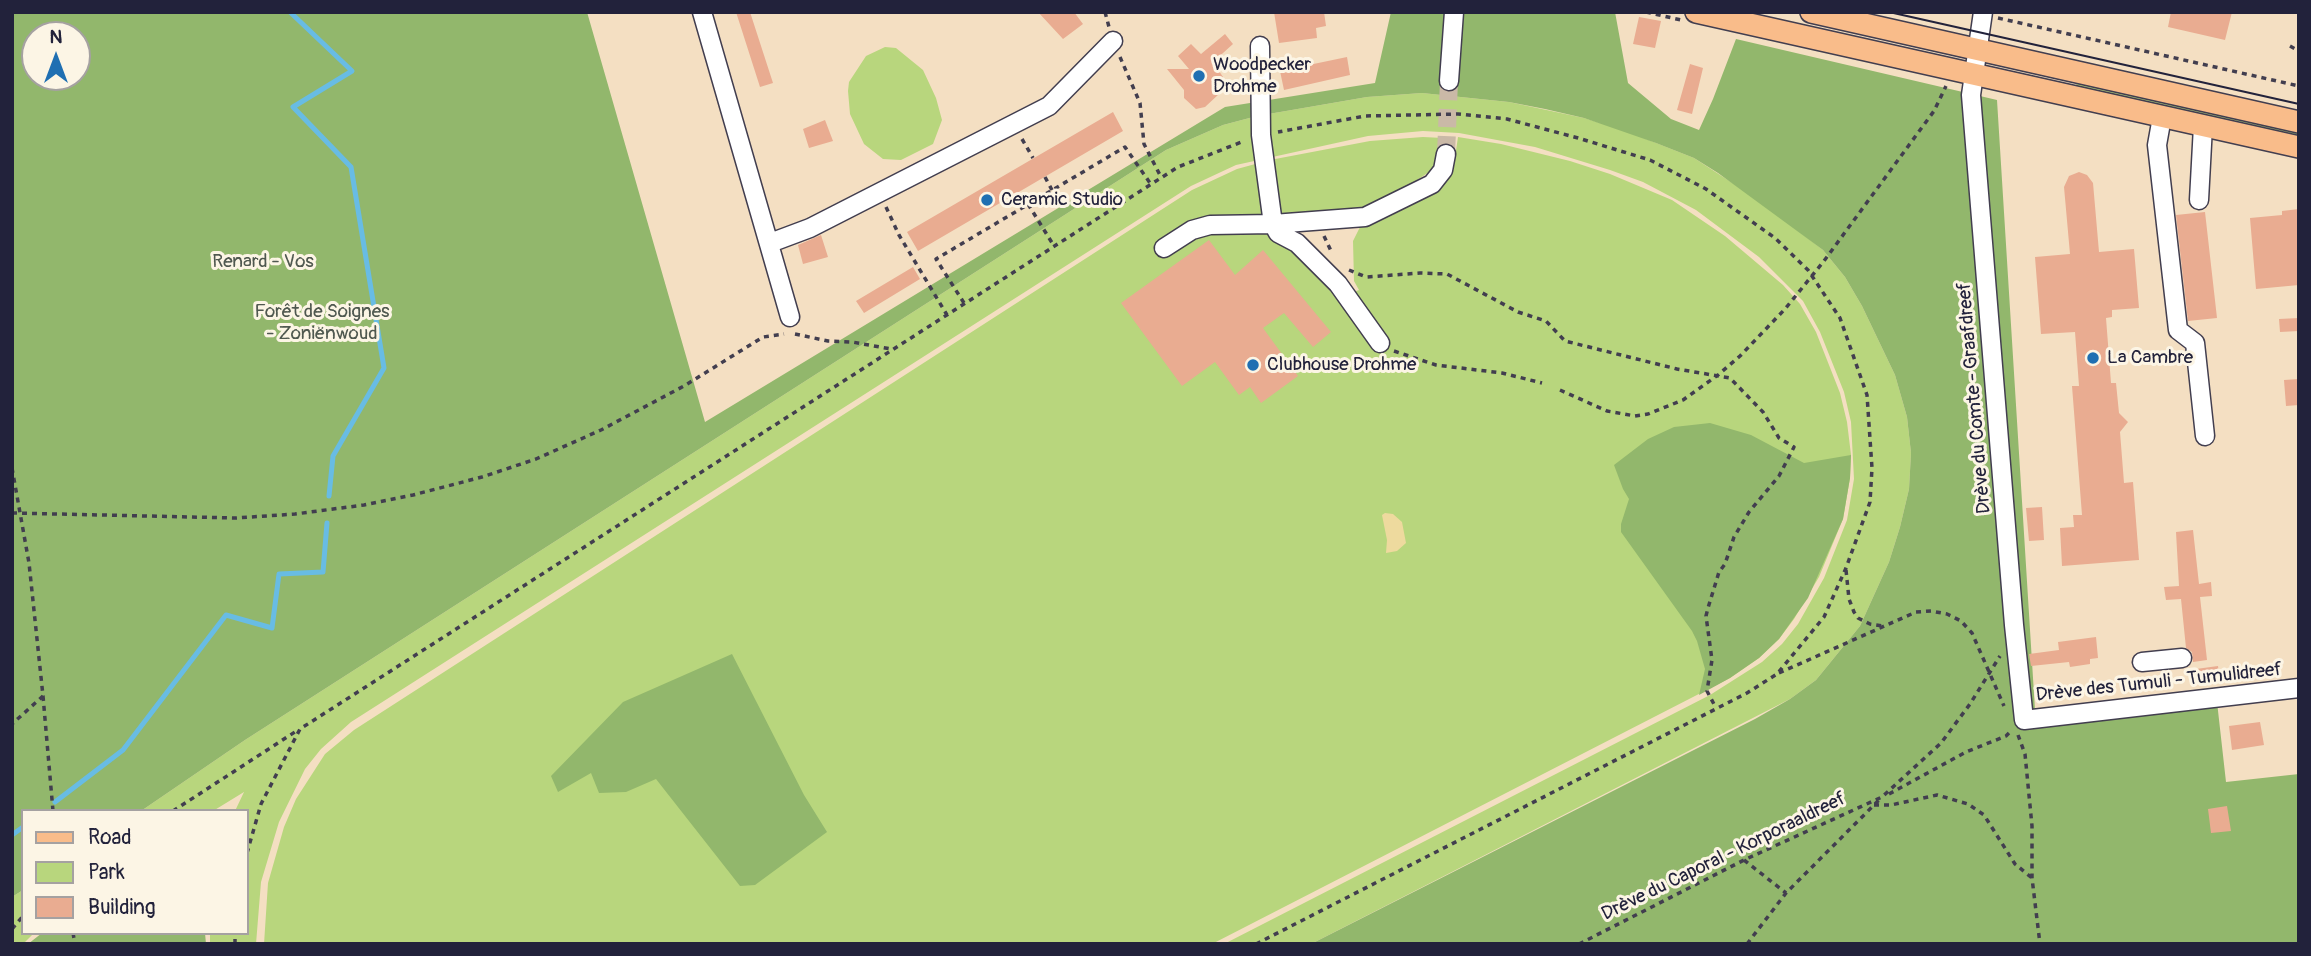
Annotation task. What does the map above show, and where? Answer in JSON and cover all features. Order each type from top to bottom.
[{"type":"main road","points":[[1696,12],[2299,147]]},
{"type":"main road","points":[[1811,12],[2299,122]]},
{"type":"street","points":[[702,12],[790,317]]},
{"type":"street","points":[[1449,81],[1454,12]]},
{"type":"street","name":"Drève du Comte - Graafdreef","points":[[1983,12],[1971,95],[2021,727]]},
{"type":"street","points":[[769,243],[810,228],[1049,106],[1113,41]]},
{"type":"street","points":[[1260,46],[1261,135],[1273,224],[1278,233],[1297,243],[1338,284],[1381,343]]},
{"type":"street","points":[[2162,117],[2157,145],[2178,330],[2195,343],[2205,436]]},
{"type":"street","points":[[2199,200],[2203,126]]},
{"type":"street","points":[[1164,248],[1192,230],[1210,225],[1273,224],[1365,217],[1432,184],[1443,170],[1446,154]]},
{"type":"street","points":[[2143,662],[2182,658]]},
{"type":"street","name":"Drève des Tumuli - Tumulidreef","points":[[2021,727],[2299,688]]},
{"type":"path","points":[[1105,12],[1113,41],[1140,103],[1144,144],[1161,177]]},
{"type":"path","points":[[2008,20],[2299,86]]},
{"type":"path","points":[[2290,46],[2299,51]]},
{"type":"path","points":[[1560,390],[1606,411],[1635,416],[1657,411],[1683,400],[1718,375],[1785,309],[1812,275],[1934,111],[1947,84]]},
{"type":"path","points":[[176,809],[1178,167],[1208,153],[1261,135],[1366,116],[1420,113],[1495,118],[1539,127],[1650,160],[1706,189],[1776,238],[1812,275],[1840,318],[1867,395],[1872,468],[1870,502],[1846,568],[1824,617],[1777,674]]},
{"type":"path","points":[[1013,124],[1033,158]]},
{"type":"path","points":[[964,303],[936,259],[1125,147],[1151,184]]},
{"type":"path","points":[[1045,177],[1052,190]]},
{"type":"path","points":[[879,193],[899,235],[947,315]]},
{"type":"path","points":[[1028,204],[1054,246]]},
{"type":"path","points":[[1318,221],[1332,254]]},
{"type":"path","points":[[1346,269],[1366,277],[1447,274],[1518,312],[1546,321],[1566,341],[1677,369],[1718,375],[1735,383],[1763,412],[1779,438],[1794,447],[1779,476],[1749,512],[1734,537],[1725,564],[1719,572],[1706,616],[1712,660],[1707,691],[1716,708]]},
{"type":"path","points":[[12,513],[236,518],[364,505],[482,477],[547,454],[601,430],[661,398],[763,337],[791,333],[828,341],[892,349]]},
{"type":"path","points":[[1381,343],[1399,354],[1436,365],[1502,373],[1542,383]]},
{"type":"path","points":[[12,468],[29,563],[53,809]]},
{"type":"path","points":[[1846,568],[1849,599],[1854,612],[1858,618],[1870,624],[1883,626]]},
{"type":"path","points":[[1256,944],[1716,708],[1777,674],[1916,612],[1947,614],[1961,621],[1972,632],[2007,711]]},
{"type":"path","points":[[1746,944],[1786,893],[1882,797],[1941,743],[1991,671],[2014,625]]},
{"type":"path","points":[[12,724],[43,696]]},
{"type":"path","points":[[2021,727],[2032,826],[2032,878],[2040,944]]},
{"type":"path","points":[[248,850],[261,804],[300,729]]},
{"type":"path","points":[[1882,797],[1966,752],[2006,736]]},
{"type":"path","points":[[1874,805],[1891,805],[1937,795],[1968,804],[1984,815],[2015,864],[2032,878]]},
{"type":"path","name":"Drève du Caporal - Korporaaldreef","points":[[1578,944],[1744,860],[1882,797]]},
{"type":"path","points":[[1744,860],[1786,893]]},
{"type":"green space","name":"Forêt de Soignes - Zoniënwoud","points":[[12,12],[587,12],[705,422],[1225,107],[1375,83],[1391,12],[1615,12],[1628,83],[1671,119],[1699,130],[1736,39],[1997,100],[2035,710],[2216,693],[2226,782],[2299,774],[2299,944],[1311,944],[1755,719],[1816,680],[1860,626],[1889,562],[1909,489],[1911,453],[1907,417],[1895,375],[1862,306],[1845,277],[1823,250],[1718,173],[1694,158],[1656,143],[1584,118],[1545,109],[1509,102],[1422,93],[1367,97],[1257,116],[1223,125],[1166,150],[245,740],[144,809],[21,809],[21,891],[12,897]]},
{"type":"green space","points":[[885,47],[896,48],[923,70],[936,98],[942,120],[933,144],[901,160],[883,159],[864,144],[850,114],[849,82],[866,56]]},
{"type":"green space","points":[[2077,80],[2299,130],[2299,136],[2076,87]]},
{"type":"green space","points":[[1422,93],[1509,102],[1584,118],[1626,131],[1694,158],[1757,199],[1823,250],[1845,277],[1895,375],[1907,417],[1911,453],[1909,489],[1889,562],[1860,626],[1816,680],[1790,699],[1311,944],[1224,944],[1710,695],[1762,662],[1782,644],[1798,624],[1824,578],[1847,520],[1854,479],[1851,422],[1844,392],[1820,332],[1803,301],[1759,257],[1696,210],[1643,182],[1610,170],[1535,147],[1459,133],[1423,131],[1368,136],[1236,165],[1191,186],[351,722],[321,749],[305,769],[279,822],[261,882],[256,944],[210,944],[210,935],[248,935],[248,809],[236,809],[244,792],[216,809],[144,809],[245,740],[1166,150],[1223,125],[1257,116],[1367,97]]},
{"type":"green space","points":[[1458,137],[1501,144],[1570,161],[1610,174],[1672,200],[1725,236],[1783,285],[1800,304],[1816,332],[1840,393],[1851,455],[1850,478],[1843,519],[1819,577],[1794,619],[1779,639],[1759,658],[1730,678],[1212,944],[264,944],[268,883],[284,827],[296,799],[325,754],[354,730],[1192,190],[1237,169],[1270,160],[1370,141],[1443,138],[1442,154],[1432,170],[1414,182],[1364,208],[1289,218],[1280,215],[1292,232],[1351,293],[1359,290],[1354,281],[1353,241],[1360,227],[1448,173],[1454,164]]},
{"type":"green space","points":[[1710,423],[1751,435],[1804,463],[1851,455],[1843,519],[1808,598],[1779,639],[1759,658],[1699,695],[1705,669],[1697,641],[1621,532],[1629,499],[1614,465],[1648,439],[1674,427]]},
{"type":"green space","points":[[732,654],[804,795],[827,832],[755,885],[740,886],[656,779],[626,792],[599,793],[591,773],[558,792],[551,776],[623,702]]},
{"type":"green space","points":[[21,891],[21,935],[32,935],[23,944],[12,944],[12,897]]},
{"type":"green space","points":[[39,935],[205,935],[206,944],[28,944]]},
{"type":"sand","points":[[1393,514],[1402,522],[1406,543],[1397,551],[1386,553],[1387,540],[1382,515]]},
{"type":"building","points":[[736,12],[750,12],[773,83],[760,87]]},
{"type":"building","points":[[1038,12],[1074,12],[1083,24],[1063,39]]},
{"type":"building","points":[[1274,12],[1324,12],[1326,26],[1316,28],[1317,38],[1279,43]]},
{"type":"building","points":[[2171,12],[2232,12],[2225,40],[2168,27]]},
{"type":"building","points":[[1639,17],[1661,21],[1655,48],[1633,44]]},
{"type":"building","points":[[1225,34],[1233,44],[1213,62],[1223,77],[1219,81],[1219,94],[1205,107],[1196,109],[1184,98],[1184,90],[1167,69],[1189,69],[1178,56],[1191,44],[1201,54]]},
{"type":"building","points":[[1347,57],[1350,75],[1284,90],[1280,71]]},
{"type":"building","points":[[1690,64],[1703,68],[1692,114],[1677,110]]},
{"type":"building","points":[[1113,112],[1123,131],[918,251],[907,232]]},
{"type":"building","points":[[825,120],[833,141],[809,148],[803,129]]},
{"type":"building","name":"La Cambre","points":[[2079,172],[2087,175],[2093,183],[2099,252],[2134,249],[2139,308],[2112,310],[2112,317],[2106,318],[2111,383],[2116,383],[2119,413],[2128,422],[2120,432],[2124,483],[2133,482],[2139,560],[2062,566],[2060,528],[2074,527],[2073,515],[2082,515],[2072,386],[2079,386],[2075,332],[2041,334],[2035,257],[2070,254],[2064,187],[2069,176]]},
{"type":"building","points":[[2299,209],[2299,285],[2256,289],[2250,218],[2282,215],[2282,211]]},
{"type":"building","points":[[2205,212],[2217,318],[2188,321],[2176,215]]},
{"type":"building","points":[[821,235],[828,257],[803,264],[798,245]]},
{"type":"building","points":[[1209,240],[1235,275],[1263,250],[1331,332],[1313,347],[1284,313],[1263,328],[1298,376],[1261,403],[1250,387],[1239,395],[1215,362],[1182,386],[1121,303]]},
{"type":"building","points":[[913,267],[920,279],[864,313],[856,301]]},
{"type":"building","points":[[2299,318],[2299,331],[2280,332],[2279,319]]},
{"type":"building","points":[[2299,379],[2299,405],[2286,406],[2284,380]]},
{"type":"building","points":[[2042,507],[2044,540],[2029,541],[2026,508]]},
{"type":"building","points":[[2193,530],[2199,584],[2211,582],[2212,596],[2200,597],[2207,660],[2193,662],[2192,652],[2186,648],[2181,599],[2166,600],[2164,587],[2179,586],[2176,532]]},
{"type":"building","points":[[2096,637],[2098,658],[2090,659],[2090,664],[2070,667],[2069,662],[2031,666],[2029,654],[2059,650],[2058,642]]},
{"type":"building","points":[[2218,666],[2220,680],[2198,682],[2196,669]]},
{"type":"building","points":[[2260,722],[2264,745],[2232,750],[2229,726]]},
{"type":"building","points":[[2227,806],[2231,831],[2211,833],[2208,809]]},
{"type":"waterway","points":[[290,12],[352,71],[293,107],[351,167],[384,368],[333,456],[329,496]]},
{"type":"waterway","points":[[55,802],[123,750],[226,615],[272,628],[279,574],[323,572],[327,523]]},
{"type":"waterway","points":[[12,835],[21,828]]},
{"type":"tunnel","points":[[1446,154],[1449,81]]},
{"type":"tram line","points":[[1889,12],[2299,104]]},
{"type":"place","name":"Woodpecker Drohme","points":[[1199,76]]},
{"type":"place","name":"Ceramic Studio","points":[[987,200]]},
{"type":"place","name":"La Cambre","points":[[2093,358]]},
{"type":"place","name":"Clubhouse Drohme","points":[[1253,365]]},
{"type":"park label","name":"Renard - Vos","points":[[263,262]]}]
